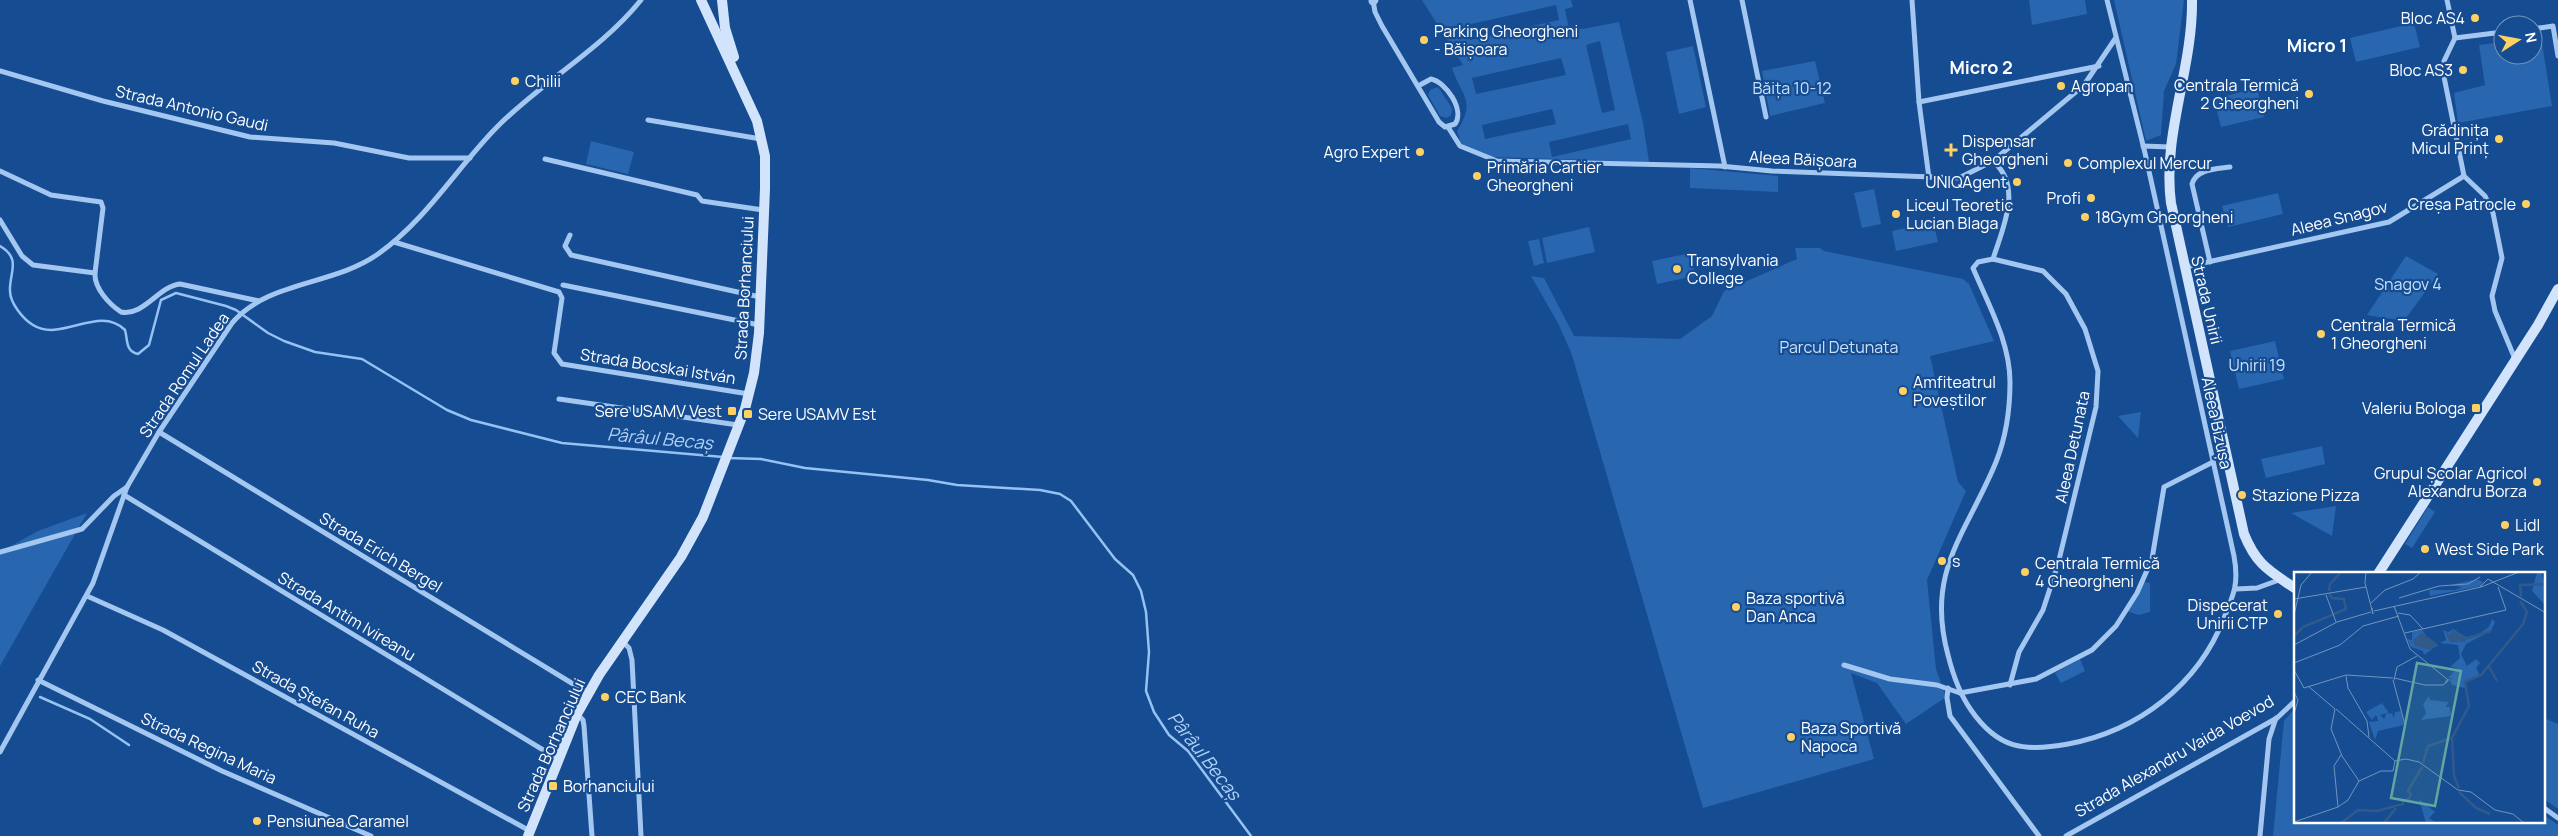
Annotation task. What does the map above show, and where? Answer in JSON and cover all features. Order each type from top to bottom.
[{"type":"main road","name":"Strada Borhanciului","points":[[529,833],[577,714],[607,661],[622,642],[695,533],[710,501],[750,394],[757,353],[759,325],[766,173],[762,139],[747,99],[701,0]]},
{"type":"main road","points":[[722,0],[728,40],[747,99]]},
{"type":"main road","name":"Strada Unirii","points":[[2192,0],[2186,55],[2170,147],[2170,197],[2244,534],[2258,561],[2279,580],[2294,587]]},
{"type":"main road","points":[[2381,569],[2558,289]]},
{"type":"street","name":"Strada Romul Ladea","points":[[0,752],[38,680],[87,596],[107,548],[127,487],[159,432],[236,318],[259,301],[278,292],[350,269],[376,256],[394,242],[429,208],[470,158],[520,105],[618,25],[641,0]]},
{"type":"street","name":"Aleea Băișoara","points":[[1373,0],[1375,12],[1438,122],[1448,127],[1460,146],[1497,161],[1726,167],[1959,178],[1993,161],[2084,85],[2099,66],[2115,39]]},
{"type":"street","points":[[1690,0],[1726,167]]},
{"type":"street","points":[[1742,0],[1766,117]]},
{"type":"street","points":[[1912,0],[1920,102],[1929,178]]},
{"type":"street","name":"Aleea Bizușa","points":[[2107,0],[2115,39],[2147,162],[2234,556],[2236,589]]},
{"type":"street","points":[[2447,0],[2455,38],[2444,60],[2442,72],[2464,176],[2484,196],[2493,213],[2502,258],[2492,296],[2495,311],[2515,359]]},
{"type":"street","points":[[2543,28],[2553,26],[2558,56]]},
{"type":"street","points":[[2455,38],[2493,33]]},
{"type":"street","points":[[1920,102],[2099,66]]},
{"type":"street","name":"Strada Antonio Gaudi","points":[[0,71],[103,101],[250,137],[334,143],[409,158],[470,158]]},
{"type":"street","points":[[1418,86],[1430,79],[1445,86],[1457,109],[1458,117],[1455,124],[1448,127]]},
{"type":"street","points":[[648,120],[762,139]]},
{"type":"street","points":[[2143,146],[2170,147]]},
{"type":"street","points":[[545,159],[697,195],[702,201],[764,210]]},
{"type":"street","points":[[1993,161],[2003,173],[2010,204],[1993,259]]},
{"type":"street","points":[[2210,262],[2192,184],[2194,177],[2199,173],[2230,166]]},
{"type":"street","points":[[0,171],[51,195],[101,202],[104,208],[95,273],[96,282],[105,297],[117,309],[125,313],[134,311],[172,286],[180,284],[259,301]]},
{"type":"street","name":"Aleea Snagov","points":[[2184,267],[2389,222],[2464,176]]},
{"type":"street","points":[[0,220],[22,256],[33,265],[95,273]]},
{"type":"street","points":[[570,235],[565,246],[570,255],[760,297]]},
{"type":"street","name":"Strada Bocskai István","points":[[394,242],[559,292],[562,298],[554,352],[562,364],[750,394]]},
{"type":"street","name":"Aleea Detunata","points":[[2010,685],[2019,652],[2043,610],[2058,564],[2096,408],[2098,371],[2085,329],[2066,294],[2043,271],[1993,259],[1978,262],[1973,268],[2008,354],[2010,381],[2006,426],[1996,461],[1960,533],[1945,578],[1940,610],[1946,650],[1960,693],[1984,726],[2000,740],[2014,746],[2044,748],[2093,739],[2111,733],[2142,717],[2186,681],[2204,659],[2236,589]]},
{"type":"street","points":[[563,285],[759,325]]},
{"type":"street","points":[[559,399],[739,425]]},
{"type":"street","name":"Strada Erich Bergel","points":[[159,432],[589,693]]},
{"type":"street","points":[[1844,665],[1890,679],[1948,688],[1960,693],[2036,679],[2092,650],[2116,626],[2137,593],[2152,559],[2164,487],[2213,462]]},
{"type":"street","points":[[0,552],[82,529],[114,496],[127,487]]},
{"type":"street","name":"Strada Antim Ivireanu","points":[[124,495],[558,759]]},
{"type":"street","points":[[2236,589],[2257,588],[2279,580]]},
{"type":"street","name":"Strada Ștefan Ruha","points":[[87,596],[163,630],[529,833]]},
{"type":"street","points":[[622,642],[629,648],[632,660],[641,836]]},
{"type":"street","name":"Strada Regina Maria","points":[[38,680],[222,771],[371,836]]},
{"type":"street","points":[[1948,688],[1947,698],[1950,716],[2039,836]]},
{"type":"street","name":"Strada Alexandru Vaida Voevod","points":[[2066,836],[2109,810],[2277,718],[2294,702]]},
{"type":"street","points":[[577,714],[583,720],[584,726],[592,836]]},
{"type":"street","points":[[2260,836],[2269,740],[2277,718]]},
{"type":"street","points":[[2546,809],[2558,818]]},
{"type":"green space","points":[[1422,0],[1571,0],[1573,7],[1565,9],[1569,29],[1583,29],[1619,22],[1643,123],[1649,162],[1492,157],[1464,146],[1460,141],[1457,131],[1463,121],[1467,105],[1452,68],[1463,65]],"holes":[[[1556,5],[1559,20],[1470,40],[1467,25]],[[1600,41],[1615,110],[1602,113],[1586,45]],[[1561,58],[1566,75],[1476,94],[1472,78]],[[1552,109],[1556,124],[1485,139],[1482,125]],[[1628,124],[1631,139],[1552,157],[1549,142]]]},
{"type":"green space","points":[[2029,0],[2085,0],[2087,14],[2032,25]]},
{"type":"green space","points":[[2114,0],[2184,0],[2176,64],[2164,91],[2161,135],[2146,141]]},
{"type":"green space","points":[[2414,23],[2420,47],[2356,62],[2350,38]]},
{"type":"green space","points":[[2493,43],[2493,65],[2543,65],[2543,50],[2552,106],[2458,123],[2454,93],[2485,85],[2479,45]]},
{"type":"green space","points":[[1693,46],[1706,107],[1679,114],[1666,52]]},
{"type":"green space","name":"Băița 10-12","points":[[1815,61],[1825,103],[1770,116],[1762,71]]},
{"type":"green space","points":[[1438,87],[1452,108],[1451,115],[1447,118],[1440,116],[1428,95],[1430,90]]},
{"type":"green space","points":[[2257,88],[2264,117],[2221,127],[2214,99]]},
{"type":"green space","points":[[591,141],[634,152],[628,174],[586,164]]},
{"type":"green space","points":[[1690,168],[1778,176],[1778,192],[1690,188]]},
{"type":"green space","points":[[1874,189],[1881,224],[1862,228],[1854,193]]},
{"type":"green space","points":[[2278,193],[2283,214],[2228,227],[2222,206]]},
{"type":"green space","points":[[1933,222],[1938,242],[1896,251],[1892,231]]},
{"type":"green space","points":[[1589,227],[1595,252],[1547,263],[1542,238]]},
{"type":"green space","points":[[1539,239],[1544,263],[1534,266],[1528,241]]},
{"type":"green space","name":"Parcul Detunata","points":[[1795,248],[1820,248],[1824,251],[1963,279],[1969,284],[1994,341],[1930,356],[1958,482],[1966,491],[1927,580],[1936,669],[1946,697],[1906,724],[1877,683],[1851,673],[1874,759],[1703,808],[1572,355],[1558,323],[1531,276],[1544,278],[1574,336],[1680,339],[1712,316],[1724,291],[1797,259]]},
{"type":"green space","points":[[1691,253],[1695,276],[1657,284],[1652,261]]},
{"type":"green space","name":"Snagov 4","points":[[2406,256],[2438,274],[2404,321],[2367,315]]},
{"type":"green space","name":"Unirii 19","points":[[2275,341],[2284,379],[2239,389],[2230,351]]},
{"type":"green space","points":[[2141,412],[2138,438],[2118,416]]},
{"type":"green space","points":[[2322,446],[2325,464],[2266,478],[2261,459]]},
{"type":"green space","points":[[2336,506],[2332,536],[2291,513]]},
{"type":"green space","points":[[2428,507],[2435,512],[2412,548],[2405,544]]},
{"type":"green space","points":[[87,513],[0,666],[0,552],[38,531]]},
{"type":"green space","points":[[2143,582],[2150,583],[2150,612],[2138,615],[2127,611]]},
{"type":"green space","points":[[2080,659],[2085,671],[2061,683],[2055,673]]},
{"type":"green space","points":[[2294,709],[2294,824],[2546,824],[2546,816],[2558,825],[2558,836],[2273,836],[2284,721]]},
{"type":"green space","points":[[2546,719],[2558,724],[2558,809],[2546,800]]},
{"type":"waterway","name":"Pârâul Becaș","points":[[0,246],[7,251],[13,261],[10,284],[12,301],[21,315],[33,325],[44,329],[56,330],[92,322],[104,321],[115,323],[125,330],[129,348],[138,354],[149,345],[161,300],[176,293],[236,310],[268,333],[284,341],[315,352],[362,359],[447,410],[471,420],[562,443],[723,457]]},
{"type":"waterway","name":"Pârâul Becaș","points":[[728,458],[761,459],[805,468],[928,480],[957,485],[1040,490],[1060,494],[1071,501],[1115,559],[1133,575],[1141,591],[1146,612],[1149,652],[1146,691],[1154,712],[1169,735],[1188,751],[1251,836]]},
{"type":"waterway","points":[[40,697],[90,719],[129,745]]},
{"type":"place","name":"Bloc AS4","points":[[2475,18]]},
{"type":"place","name":"Parking Gheorgheni - Băișoara","points":[[1424,40]]},
{"type":"place","name":"Bloc AS3","points":[[2463,70]]},
{"type":"place","name":"Chilii","points":[[515,81]]},
{"type":"place","name":"Agropan","points":[[2061,86]]},
{"type":"place","name":"Centrala Termică 2 Gheorgheni","points":[[2309,94]]},
{"type":"place","name":"Grădinița Micul Prinț","points":[[2499,139]]},
{"type":"place","name":"Dispensar Gheorgheni","points":[[1951,150]]},
{"type":"place","name":"Agro Expert","points":[[1420,152]]},
{"type":"place","name":"Complexul Mercur","points":[[2068,163]]},
{"type":"place","name":"Primăria Cartier Gheorgheni","points":[[1477,176]]},
{"type":"place","name":"UNIQAgent","points":[[2017,182]]},
{"type":"place","name":"Profi","points":[[2091,198]]},
{"type":"place","name":"Creșa Patrocle","points":[[2526,204]]},
{"type":"place","name":"Liceul Teoretic Lucian Blaga","points":[[1896,214]]},
{"type":"place","name":"18Gym Gheorgheni","points":[[2085,217]]},
{"type":"place","name":"Transylvania College","points":[[1677,269]]},
{"type":"place","name":"Centrala Termică 1 Gheorgheni","points":[[2321,334]]},
{"type":"place","name":"Amfiteatrul Poveștilor","points":[[1903,391]]},
{"type":"place","name":"Valeriu Bologa","points":[[2476,408]]},
{"type":"place","name":"Sere USAMV Vest","points":[[732,411]]},
{"type":"place","name":"Sere USAMV Est","points":[[748,414]]},
{"type":"place","name":"Grupul Școlar Agricol Alexandru Borza","points":[[2537,482]]},
{"type":"place","name":"Stazione Pizza","points":[[2242,495]]},
{"type":"place","name":"Lidl","points":[[2505,525]]},
{"type":"place","name":"West Side Park","points":[[2425,549]]},
{"type":"place","name":"s","points":[[1942,561]]},
{"type":"place","name":"Centrala Termică 4 Gheorgheni","points":[[2025,572]]},
{"type":"place","name":"Baza sportivă Dan Anca","points":[[1736,607]]},
{"type":"place","name":"Dispecerat Unirii CTP","points":[[2278,614]]},
{"type":"place","name":"CEC Bank","points":[[605,697]]},
{"type":"place","name":"Baza Sportivă Napoca","points":[[1791,737]]},
{"type":"place","name":"Borhanciului","points":[[553,786]]},
{"type":"place","name":"Pensiunea Caramel","points":[[257,821]]},
{"type":"district","name":"Micro 1","points":[[2317,46]]},
{"type":"district","name":"Micro 2","points":[[1981,68]]}]
